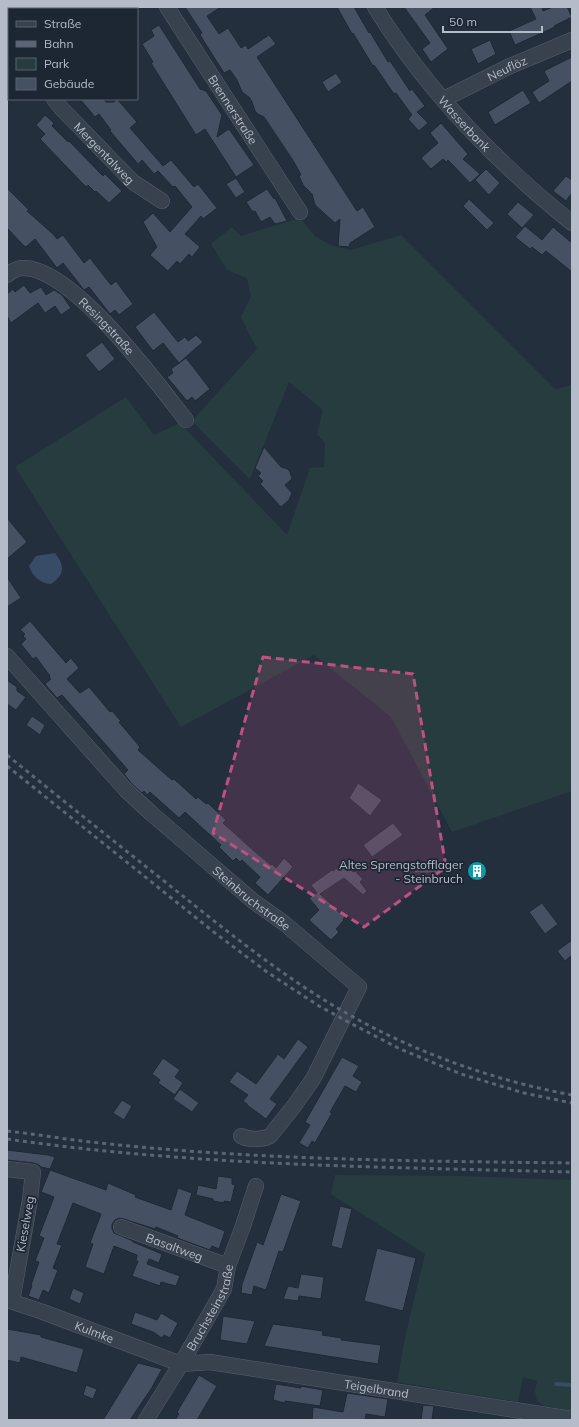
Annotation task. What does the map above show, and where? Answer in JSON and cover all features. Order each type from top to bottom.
[{"type":"street","name":"Brennerstraße","points":[[167,7],[300,212]]},
{"type":"street","name":"Wasserbank","points":[[375,7],[415,65],[466,126],[517,176],[572,223]]},
{"type":"street","name":"Neuflöz","points":[[444,99],[510,66],[572,40]]},
{"type":"street","name":"Mergentalweg","points":[[55,100],[133,182],[162,200]]},
{"type":"street","name":"Resingstraße","points":[[7,275],[15,269],[34,269],[49,275],[70,289],[99,316],[125,344],[186,420]]},
{"type":"street","name":"Steinbruchstraße","points":[[7,656],[116,780],[136,800],[253,901],[284,923],[359,987],[313,1079],[294,1106],[270,1136],[264,1139],[246,1139],[241,1136]]},
{"type":"street","name":"Kieselweg","points":[[7,1169],[32,1172],[30,1200],[9,1301]]},
{"type":"street","name":"Bruchsteinstraße","points":[[146,1420],[181,1364],[224,1289],[228,1266],[256,1186]]},
{"type":"street","name":"Basaltweg","points":[[121,1227],[228,1266]]},
{"type":"street","name":"Kulmke","points":[[9,1301],[50,1314],[181,1364]]},
{"type":"street","name":"Teigelbrand","points":[[181,1364],[210,1362],[572,1419]]},
{"type":"highlighted area","points":[[263,657],[413,674],[446,867],[364,927],[213,833]]},
{"type":"green space","points":[[300,218],[315,236],[330,245],[351,250],[401,235],[555,389],[572,385],[572,791],[452,832],[391,717],[314,655],[181,727],[15,467],[126,397],[154,435],[180,423],[287,535],[310,468],[324,467],[325,443],[317,434],[323,410],[289,382],[250,479],[192,421],[257,349],[241,317],[251,296],[247,278],[227,270],[211,244],[232,227],[241,236]]},
{"type":"green space","points":[[335,1175],[462,1176],[572,1180],[572,1411],[545,1406],[537,1401],[535,1391],[537,1381],[523,1377],[518,1402],[397,1382],[406,1333],[425,1254],[331,1194]]},
{"type":"water","points":[[55,553],[62,566],[59,577],[51,584],[40,581],[29,566],[36,556]]},
{"type":"building","points":[[185,7],[221,7],[207,16],[219,34],[228,28],[241,48],[246,45],[248,49],[269,35],[276,44],[257,57],[357,211],[363,207],[375,227],[350,243],[349,247],[338,246],[340,219],[335,223],[315,205],[312,194],[303,185],[299,176],[301,175],[294,162],[264,117],[255,111],[250,98],[242,92],[237,80],[230,70],[224,73],[200,35],[202,33]]},
{"type":"building","points":[[337,7],[354,7],[388,62],[390,61],[410,91],[412,89],[425,106],[417,112],[428,123],[419,131],[408,119],[412,115],[396,93],[394,94],[374,65],[373,66],[353,33],[352,34]]},
{"type":"building","points":[[404,7],[435,7],[425,15],[448,49],[431,62],[422,49],[430,43]]},
{"type":"building","points":[[530,7],[542,7],[543,11],[553,7],[567,7],[572,17],[554,26],[555,27],[515,45],[509,31],[536,19]]},
{"type":"building","points":[[159,25],[200,89],[206,91],[222,115],[217,137],[229,129],[254,165],[236,177],[205,129],[196,135],[151,63],[153,62],[142,44],[154,36],[151,30]]},
{"type":"building","points":[[490,40],[496,54],[478,64],[471,49]]},
{"type":"building","points":[[572,57],[572,81],[539,103],[532,92],[549,81],[544,71]]},
{"type":"building","points":[[336,73],[342,82],[328,92],[322,82]]},
{"type":"building","points":[[523,90],[531,103],[495,125],[488,112]]},
{"type":"building","points":[[81,100],[104,100],[106,102],[114,102],[118,100],[137,122],[130,128],[163,166],[171,160],[194,187],[198,184],[217,208],[203,219],[201,216],[185,234],[200,247],[192,257],[189,254],[180,264],[177,261],[168,271],[150,255],[157,247],[143,222],[153,213],[170,232],[192,207],[175,186],[173,187],[158,171],[154,174],[142,160],[138,164],[110,131],[111,130],[99,114],[95,117]]},
{"type":"building","points":[[45,115],[54,123],[52,126],[68,142],[69,141],[103,176],[105,174],[122,191],[109,203],[88,185],[86,187],[40,139],[45,134],[36,125]]},
{"type":"building","points":[[441,123],[468,154],[463,159],[480,174],[470,183],[448,160],[446,162],[443,159],[431,169],[421,158],[438,143],[430,133]]},
{"type":"building","points":[[486,169],[500,183],[489,195],[475,180]]},
{"type":"building","points":[[566,176],[572,180],[572,193],[566,201],[553,191]]},
{"type":"building","points":[[236,178],[245,192],[236,198],[226,184]]},
{"type":"building","points":[[7,188],[29,210],[27,211],[57,239],[63,235],[84,263],[90,258],[111,285],[116,281],[133,304],[119,315],[115,310],[110,314],[89,287],[84,290],[63,263],[57,268],[35,239],[26,247],[24,246],[7,228]]},
{"type":"building","points":[[267,189],[274,199],[275,198],[287,221],[275,224],[270,217],[261,222],[255,211],[253,212],[246,202]]},
{"type":"building","points":[[469,199],[494,223],[487,230],[463,206]]},
{"type":"building","points":[[518,202],[534,215],[522,228],[507,214]]},
{"type":"building","points":[[525,226],[542,240],[553,227],[572,243],[572,272],[546,251],[542,255],[532,247],[530,249],[515,237]]},
{"type":"building","points":[[24,285],[30,293],[41,287],[46,295],[54,290],[62,295],[71,308],[61,315],[55,306],[45,313],[38,303],[11,323],[7,316],[7,294],[13,289],[15,292]]},
{"type":"building","points":[[154,312],[178,342],[185,337],[188,341],[196,335],[203,342],[179,363],[163,343],[153,351],[135,327]]},
{"type":"building","points":[[102,342],[115,359],[99,372],[85,355]]},
{"type":"building","points":[[186,358],[210,389],[195,401],[192,397],[187,401],[167,377],[173,373],[171,369]]},
{"type":"building","points":[[264,447],[281,467],[288,469],[292,479],[285,485],[292,493],[289,500],[281,507],[260,484],[263,481],[258,476],[261,473],[255,468]]},
{"type":"building","points":[[7,518],[27,542],[7,559]]},
{"type":"building","points":[[7,577],[21,598],[7,607]]},
{"type":"building","points":[[30,621],[66,663],[71,658],[79,668],[67,679],[80,693],[89,687],[110,712],[112,711],[121,721],[119,722],[140,747],[138,750],[196,799],[198,797],[206,804],[208,803],[226,820],[223,823],[271,865],[272,864],[276,868],[284,858],[293,867],[268,895],[255,883],[260,877],[242,860],[240,862],[236,858],[233,861],[219,847],[221,845],[185,812],[179,818],[150,792],[147,795],[144,791],[142,793],[132,784],[124,774],[128,770],[62,695],[57,698],[45,684],[51,679],[49,677],[50,676],[36,657],[33,659],[21,644],[26,639],[23,636],[25,634],[20,630]]},
{"type":"building","points":[[7,680],[17,687],[17,691],[26,697],[16,710],[7,704]]},
{"type":"building","points":[[32,716],[45,725],[40,735],[26,725]]},
{"type":"building","points":[[358,783],[382,800],[370,816],[349,798]]},
{"type":"building","points":[[393,823],[403,835],[372,857],[363,845]]},
{"type":"building","points":[[432,859],[444,873],[412,873]]},
{"type":"building","points":[[345,862],[353,872],[355,871],[363,879],[360,882],[367,891],[363,895],[344,878],[320,894],[345,917],[336,929],[339,932],[331,940],[309,920],[319,910],[309,898],[317,893],[311,885]]},
{"type":"building","name":"Altes Sprengstofflager - Steinbruch","points":[[482,862],[487,873],[472,880],[467,869]]},
{"type":"building","points":[[542,903],[558,924],[545,934],[529,912]]},
{"type":"building","points":[[572,940],[572,955],[565,961],[557,951]]},
{"type":"building","points":[[298,1039],[308,1047],[270,1099],[277,1104],[266,1119],[243,1101],[248,1095],[229,1082],[237,1071],[256,1084],[278,1054],[284,1059]]},
{"type":"building","points":[[342,1057],[359,1066],[353,1076],[362,1082],[356,1092],[345,1086],[315,1143],[312,1141],[308,1148],[299,1143],[310,1125],[305,1122]]},
{"type":"building","points":[[163,1058],[180,1070],[175,1077],[183,1083],[175,1095],[158,1083],[160,1080],[152,1074]]},
{"type":"building","points":[[180,1089],[199,1103],[192,1112],[173,1099]]},
{"type":"building","points":[[122,1100],[132,1106],[124,1120],[113,1113]]},
{"type":"building","points":[[7,1150],[55,1157],[50,1169],[41,1167],[34,1163],[7,1160]]},
{"type":"building","points":[[50,1170],[106,1190],[108,1183],[136,1195],[135,1197],[171,1210],[178,1188],[192,1193],[185,1215],[225,1231],[219,1249],[212,1246],[210,1250],[177,1238],[178,1236],[156,1227],[155,1229],[119,1218],[112,1224],[114,1233],[162,1254],[159,1263],[149,1259],[147,1264],[180,1276],[176,1286],[161,1282],[160,1286],[132,1276],[138,1261],[136,1261],[137,1255],[114,1246],[104,1274],[85,1267],[93,1244],[90,1243],[101,1214],[73,1203],[57,1244],[62,1245],[53,1268],[58,1270],[49,1293],[43,1290],[39,1300],[28,1296],[39,1262],[35,1261],[44,1238],[39,1236],[54,1197],[41,1192]]},
{"type":"building","points":[[218,1176],[232,1178],[232,1184],[235,1185],[231,1202],[224,1201],[224,1203],[213,1201],[213,1199],[196,1195],[198,1185],[216,1189]]},
{"type":"building","points":[[281,1194],[301,1201],[283,1252],[279,1251],[266,1290],[254,1286],[252,1295],[241,1293],[242,1284],[257,1242],[263,1245]]},
{"type":"building","points":[[340,1206],[352,1209],[342,1249],[331,1246]]},
{"type":"building","points":[[377,1248],[416,1258],[403,1311],[364,1301]]},
{"type":"building","points":[[301,1274],[324,1277],[321,1299],[299,1296],[298,1301],[283,1299],[288,1286],[298,1288]]},
{"type":"building","points":[[73,1288],[84,1293],[80,1304],[69,1299]]},
{"type":"building","points":[[135,1312],[157,1320],[161,1313],[178,1323],[170,1338],[164,1335],[162,1338],[153,1332],[131,1324]]},
{"type":"building","points":[[223,1316],[255,1321],[247,1344],[220,1340]]},
{"type":"building","points":[[273,1324],[323,1331],[322,1335],[342,1338],[341,1340],[381,1345],[378,1364],[264,1346]]},
{"type":"building","points":[[7,1329],[41,1335],[41,1337],[84,1349],[77,1373],[21,1357],[20,1363],[7,1360]]},
{"type":"building","points":[[138,1363],[162,1369],[151,1389],[130,1420],[103,1420]]},
{"type":"building","points":[[199,1375],[217,1386],[197,1420],[175,1420],[179,1414],[177,1412]]},
{"type":"building","points":[[276,1384],[323,1390],[320,1406],[285,1401],[285,1403],[273,1400]]},
{"type":"building","points":[[86,1385],[97,1389],[93,1399],[83,1395]]},
{"type":"building","points":[[347,1393],[388,1399],[385,1417],[366,1414],[365,1420],[312,1420],[313,1407],[343,1412]]},
{"type":"building","points":[[423,1405],[434,1406],[432,1420],[421,1420]]},
{"type":"waterway","points":[[556,1384],[572,1385]]},
{"type":"railway","points":[[7,755],[259,956],[330,1004],[380,1031],[433,1055],[488,1074],[572,1095]]},
{"type":"railway","points":[[7,766],[215,933],[267,972],[319,1006],[400,1049],[461,1074],[524,1093],[572,1103]]},
{"type":"railway","points":[[7,1131],[80,1141],[211,1153],[391,1160],[572,1163]]},
{"type":"railway","points":[[7,1139],[77,1148],[218,1160],[289,1164],[572,1172]]},
{"type":"place","name":"Altes Sprengstofflager - Steinbruch","points":[[477,871]]}]
